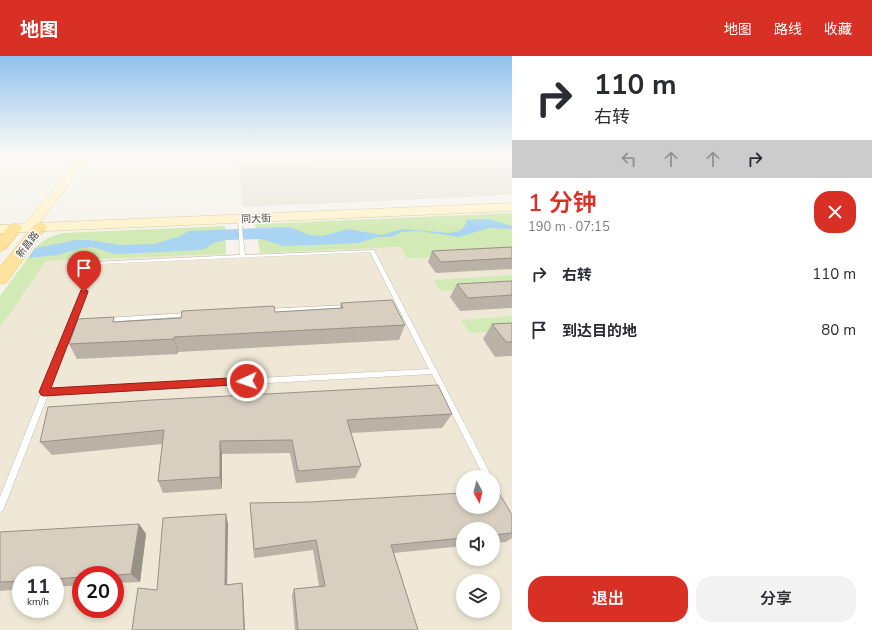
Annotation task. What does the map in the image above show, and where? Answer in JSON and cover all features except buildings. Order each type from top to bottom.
[{"type":"main road","name":"新昌路","points":[[0,246],[21,228]]},
{"type":"main road","name":"新昌路","points":[[0,279],[21,228]]},
{"type":"street","name":"新昌路","points":[[21,228],[65,179]]},
{"type":"street","name":"同大街","points":[[21,228],[512,207]]},
{"type":"lane","points":[[239,218],[243,257]]},
{"type":"lane","points":[[0,508],[44,392],[96,263],[372,251],[484,470]]},
{"type":"lane","points":[[392,305],[400,304]]},
{"type":"lane","points":[[264,311],[352,307]]},
{"type":"lane","points":[[96,320],[192,315]]},
{"type":"lane","points":[[72,321],[80,321]]},
{"type":"lane","points":[[44,392],[434,372]]},
{"type":"lane","points":[[500,501],[502,505]]},
{"type":"shaded area","points":[[240,179],[512,179],[512,195],[243,207]]},
{"type":"shaded area","points":[[512,243],[512,630],[0,630],[0,328],[46,261]]},
{"type":"green space","points":[[512,213],[512,253],[407,258],[400,247],[260,253],[255,224]]},
{"type":"green space","points":[[225,226],[226,254],[46,261],[0,328],[0,296],[35,248],[45,240],[63,233]]},
{"type":"green space","points":[[512,275],[512,286],[440,291],[433,280]]},
{"type":"green space","points":[[512,316],[512,330],[470,333],[461,320]]},
{"type":"water","points":[[489,219],[512,226],[512,229],[489,228],[459,237],[419,231],[402,232],[391,237],[377,237],[359,243],[337,244],[284,246],[261,239],[228,240],[216,242],[203,250],[116,254],[92,247],[81,248],[58,255],[28,258],[35,248],[77,240],[90,240],[119,245],[154,244],[178,237],[189,231],[290,227],[309,235],[323,236],[348,229],[382,235],[403,229],[449,233],[460,231],[466,224],[466,220]]},
{"type":"route","points":[[84,292],[44,392],[247,381]]}]
